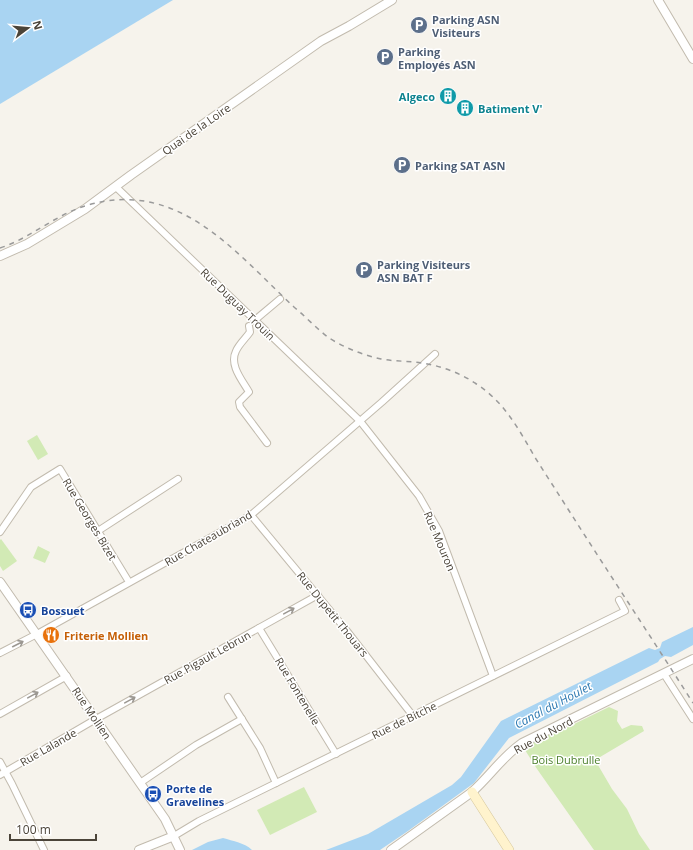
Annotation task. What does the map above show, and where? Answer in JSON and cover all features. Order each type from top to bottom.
[{"type":"main road","points":[[472,792],[509,850]]},
{"type":"street","name":"Quai de la Loire","points":[[0,256],[37,238],[85,209],[321,41],[353,24],[392,0]]},
{"type":"street","points":[[658,0],[693,59]]},
{"type":"street","name":"Rue Duguay Trouin","points":[[116,187],[360,421]]},
{"type":"street","points":[[255,320],[280,299]]},
{"type":"street","points":[[249,326],[250,332],[236,351],[235,356],[236,372],[249,392],[239,402],[240,407],[267,443]]},
{"type":"street","name":"Rue Chateaubriand","points":[[0,653],[251,515],[435,354]]},
{"type":"street","name":"Rue Mouron","points":[[360,421],[411,486],[432,518],[442,540],[493,676]]},
{"type":"street","name":"Rue Georges Bizet","points":[[0,532],[31,487],[60,469],[129,582]]},
{"type":"street","points":[[98,531],[178,479]]},
{"type":"street","name":"Rue Dupetit Thouars","points":[[251,515],[318,595],[413,716]]},
{"type":"street","name":"Rue Mollien","points":[[0,582],[67,676],[165,819],[180,849]]},
{"type":"street","name":"Rue Pigault Lebrun","points":[[96,719],[318,595]]},
{"type":"street","name":"Rue de Bitche","points":[[174,836],[194,824],[276,783],[625,611],[619,600]]},
{"type":"street","name":"Rue Fontenelle","points":[[259,628],[336,754]]},
{"type":"street","name":"Rue du Nord","points":[[391,850],[472,792],[483,783],[505,758],[522,743],[693,660]]},
{"type":"street","points":[[664,674],[693,719]]},
{"type":"street","points":[[0,714],[67,676]]},
{"type":"street","points":[[228,697],[263,755],[276,783]]},
{"type":"street","name":"Rue Lalande","points":[[0,775],[96,719]]},
{"type":"street","points":[[140,783],[196,745],[242,719]]},
{"type":"street","points":[[0,762],[44,850]]},
{"type":"street","points":[[139,850],[174,836]]},
{"type":"green space","points":[[37,435],[48,454],[38,460],[27,441]]},
{"type":"green space","points":[[1,539],[17,561],[3,571],[0,566]]},
{"type":"green space","points":[[38,546],[50,552],[45,563],[33,558]]},
{"type":"green space","name":"Bois Dubrulle","points":[[609,707],[618,711],[617,721],[622,729],[631,725],[642,726],[644,731],[595,760],[612,789],[627,809],[639,834],[650,850],[594,850],[525,750],[529,743],[566,728]]},
{"type":"green space","points":[[304,787],[317,812],[270,835],[257,810]]},
{"type":"water","points":[[0,0],[173,0],[0,104]]},
{"type":"water","name":"Canal du Houlet","points":[[693,627],[693,645],[671,657],[665,656],[658,662],[509,738],[474,783],[380,850],[326,850],[368,834],[452,785],[461,777],[501,721],[649,648],[655,650],[660,648],[662,642]]},
{"type":"water","points":[[223,838],[242,844],[252,850],[192,850],[208,842]]},
{"type":"railway","points":[[0,248],[11,244],[65,214],[88,205],[121,200],[150,202],[178,211],[203,226],[227,244],[316,327],[335,342],[354,351],[381,359],[438,366],[461,375],[475,383],[495,399],[517,427],[693,703]]},
{"type":"place","name":"Parking ASN Visiteurs","points":[[419,25]]},
{"type":"place","name":"Parking Employés ASN","points":[[385,57]]},
{"type":"place","name":"Algeco","points":[[448,96]]},
{"type":"place","name":"Batiment V'","points":[[465,108]]},
{"type":"place","name":"Parking SAT ASN","points":[[402,165]]},
{"type":"place","name":"Parking Visiteurs ASN BAT F","points":[[364,270]]},
{"type":"place","name":"Bossuet","points":[[28,610]]},
{"type":"place","name":"Friterie Mollien","points":[[51,635]]},
{"type":"place","name":"Porte de Gravelines","points":[[153,794]]}]
